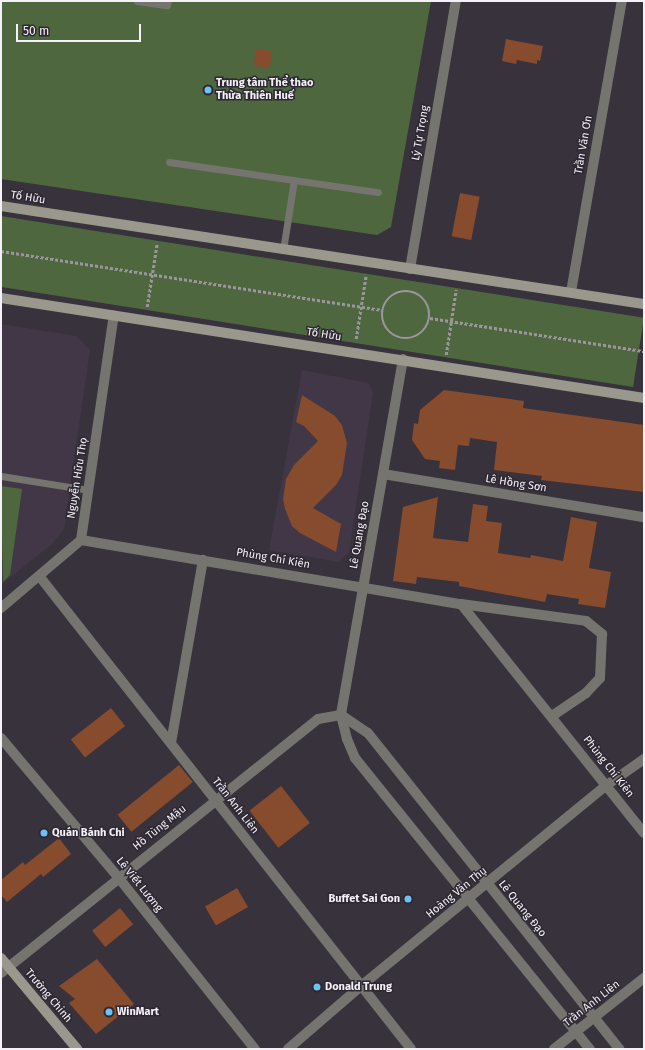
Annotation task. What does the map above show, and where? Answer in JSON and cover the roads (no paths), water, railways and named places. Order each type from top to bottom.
[{"type":"main road","name":"Tố Hữu","points":[[1,206],[644,304]]},
{"type":"main road","name":"Tố Hữu","points":[[1,298],[403,359],[644,398]]},
{"type":"main road","name":"Trường Chinh","points":[[1,958],[4,970],[76,1049]]},
{"type":"street","name":"Lý Tự Trọng","points":[[410,269],[456,1]]},
{"type":"street","name":"Trần Văn Ơn","points":[[571,292],[622,1]]},
{"type":"street","name":"Nguyễn Hữu Thọ","points":[[81,540],[114,315]]},
{"type":"street","name":"Lê Quang Đạo","points":[[403,359],[341,715],[347,739],[355,758],[590,1049]]},
{"type":"street","name":"Lê Hồng Sơn","points":[[383,474],[644,517]]},
{"type":"street","name":"Phùng Chí Kiên","points":[[81,540],[461,604],[586,622],[602,634],[600,678],[586,693],[552,716]]},
{"type":"street","points":[[1,608],[40,577],[81,540]]},
{"type":"street","points":[[171,743],[203,560]]},
{"type":"street","name":"Trần Anh Liên","points":[[40,577],[411,1049]]},
{"type":"street","name":"Phùng Chí Kiên","points":[[461,604],[644,833]]},
{"type":"street","name":"Lê Quang Đạo","points":[[341,715],[368,733],[619,1049]]},
{"type":"street","name":"Hồ Tùng Mậu","points":[[4,970],[215,799],[318,719],[341,715]]},
{"type":"street","name":"Lê Viết Lượng","points":[[1,738],[118,878],[255,1049]]},
{"type":"street","name":"Hoàng Văn Thụ","points":[[288,1049],[362,986],[607,785],[644,759]]},
{"type":"street","name":"Trần Anh Liên","points":[[554,1049],[644,978]]},
{"type":"lane","points":[[137,1],[167,5],[168,1]]},
{"type":"lane","points":[[169,162],[378,192]]},
{"type":"lane","points":[[284,250],[294,180]]},
{"type":"lane","points":[[1,476],[88,490]]},
{"type":"place","name":"Trung tâm Thể thao Thừa Thiên Huế","points":[[208,90]]},
{"type":"place","name":"Quán Bánh Chi","points":[[44,833]]},
{"type":"place","name":"Buffet Sai Gon","points":[[408,899]]},
{"type":"place","name":"Donald Trung","points":[[317,987]]},
{"type":"place","name":"WinMart","points":[[109,1012]]}]
